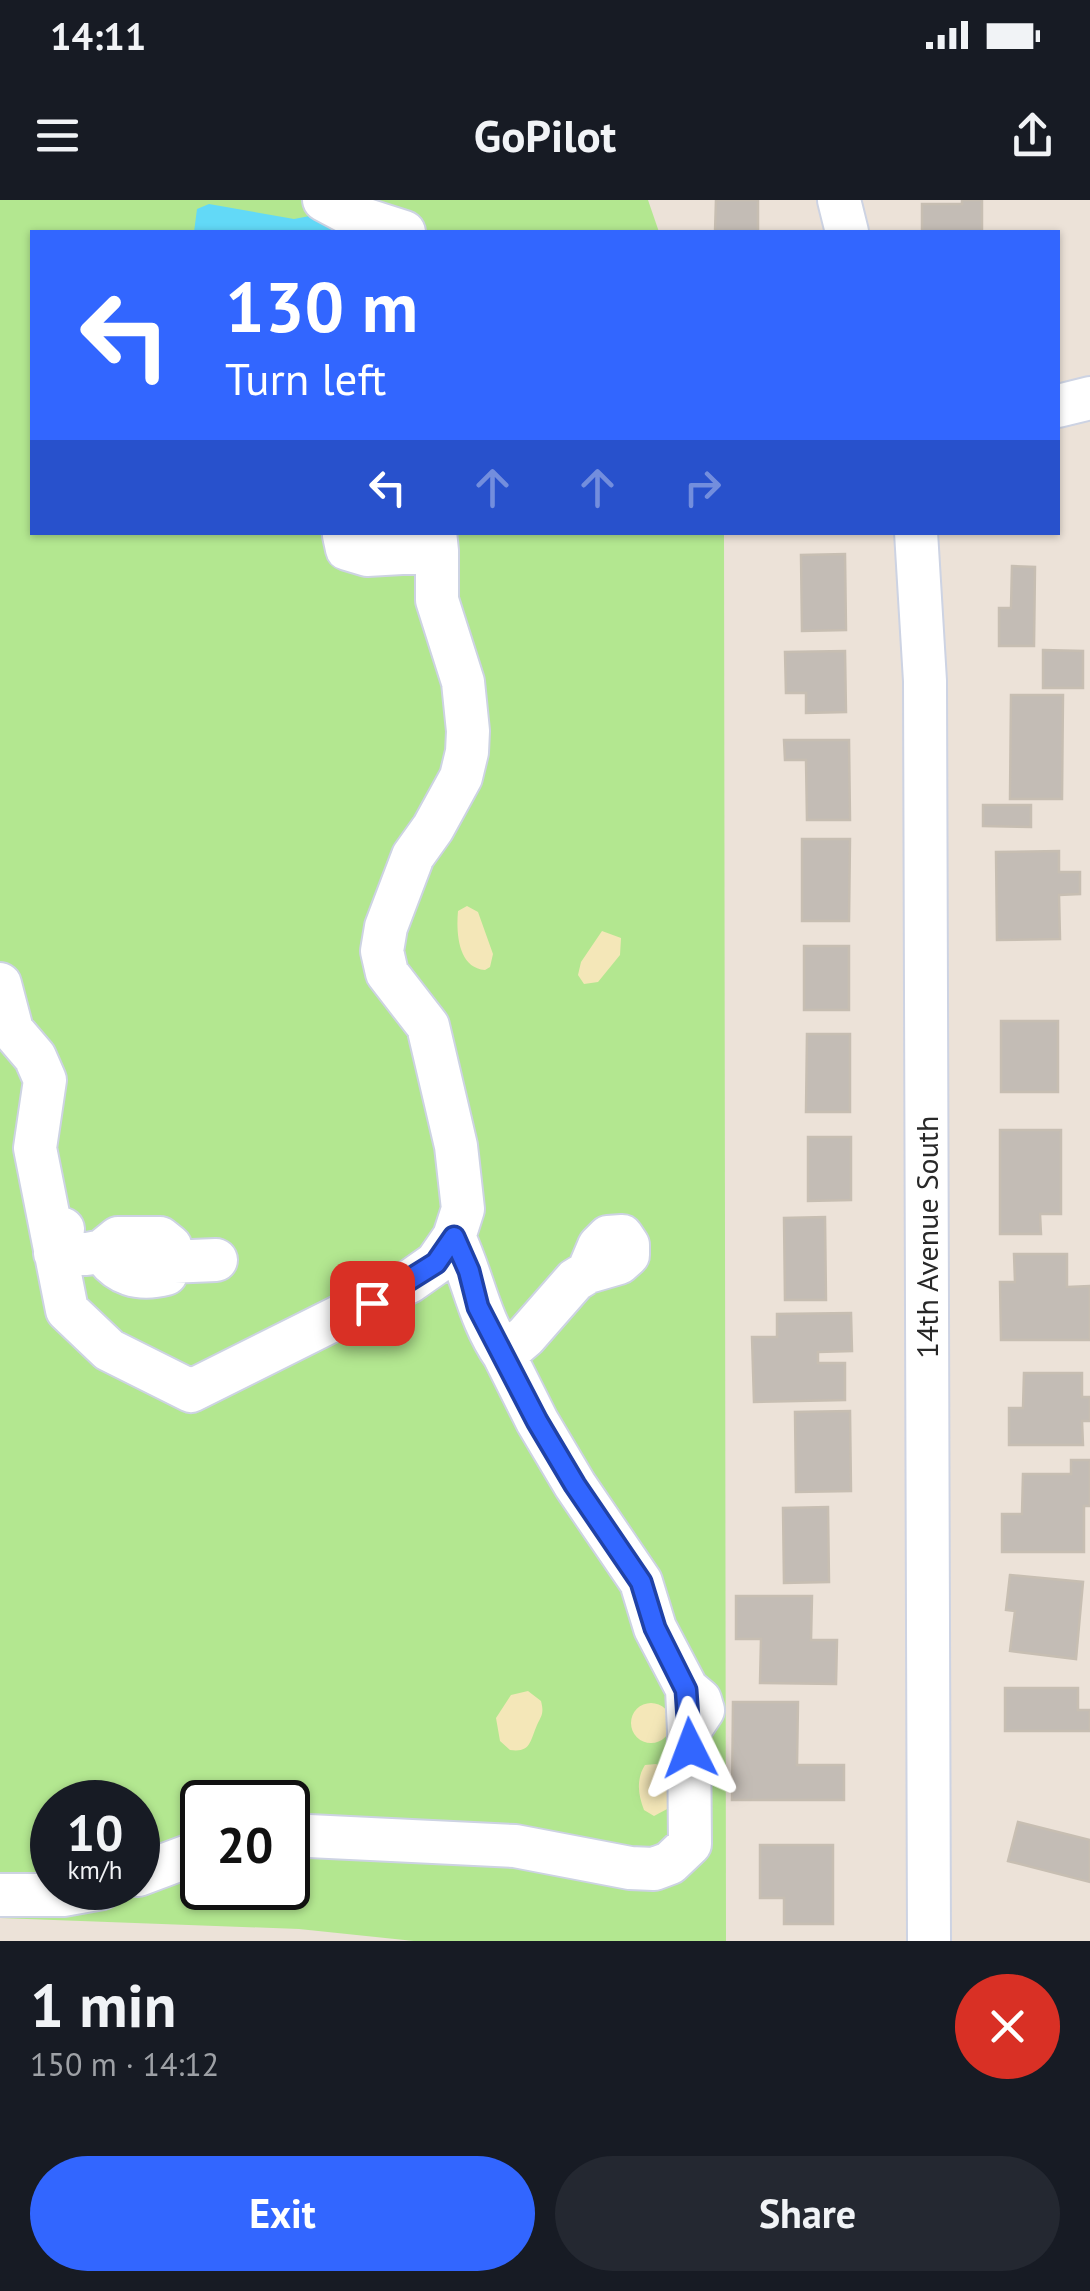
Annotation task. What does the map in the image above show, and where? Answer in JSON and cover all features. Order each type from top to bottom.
[{"type":"street","points":[[324,200],[354,216],[400,230]]},
{"type":"street","points":[[407,230],[413,200]]},
{"type":"street","points":[[838,200],[846,230]]},
{"type":"street","points":[[1060,406],[1090,398]]},
{"type":"street","points":[[0,984],[12,1030],[35,1057],[45,1080],[35,1148],[67,1310],[108,1350],[191,1391],[410,1282],[436,1263],[454,1237],[463,1209],[456,1146],[428,1026],[387,973],[382,951],[386,926],[413,856],[434,828],[461,777],[468,731],[463,682],[437,600],[436,542],[367,556],[347,549],[344,535]]},
{"type":"street","name":"14th Avenue South","points":[[916,535],[926,700],[929,1941]]},
{"type":"street","points":[[310,1835],[515,1846],[654,1869],[670,1863],[690,1844],[686,1690],[655,1628],[641,1582],[537,1421],[478,1307],[469,1271],[454,1237]]},
{"type":"street","points":[[55,1252],[87,1254],[102,1250],[110,1264],[138,1278],[166,1274],[168,1262],[216,1260]]},
{"type":"street","points":[[504,1355],[575,1280],[588,1272]]},
{"type":"street","points":[[0,1895],[30,1895]]},
{"type":"green space","points":[[0,200],[648,200],[658,230],[30,230],[30,535],[724,535],[726,1941],[414,1941],[299,1929],[0,1918]]},
{"type":"sand","points":[[467,906],[478,912],[493,954],[490,967],[485,970],[469,963],[461,948],[458,911]]},
{"type":"sand","points":[[602,931],[621,938],[620,955],[598,982],[584,984],[578,975],[581,962]]},
{"type":"sand","points":[[528,1691],[541,1701],[542,1714],[529,1745],[522,1750],[510,1750],[500,1741],[496,1718],[511,1695]]},
{"type":"sand","points":[[651,1703],[665,1709],[671,1723],[665,1737],[651,1743],[637,1737],[631,1723],[637,1709]]},
{"type":"sand","points":[[656,1764],[666,1771],[670,1789],[669,1808],[654,1816],[644,1810],[639,1787],[645,1765]]},
{"type":"water","points":[[209,204],[294,219],[320,214],[375,230],[194,230],[197,209]]},
{"type":"building","points":[[716,200],[758,200],[758,230],[715,230]]},
{"type":"building","points":[[962,200],[982,200],[982,230],[922,230],[922,204],[962,204]]},
{"type":"building","points":[[845,554],[846,630],[802,631],[801,555]]},
{"type":"building","points":[[1012,566],[1035,567],[1034,646],[999,646],[999,608],[1011,608]]},
{"type":"building","points":[[1043,650],[1083,651],[1083,688],[1043,688]]},
{"type":"building","points":[[845,651],[846,712],[806,713],[806,693],[786,693],[785,652]]},
{"type":"building","points":[[1011,695],[1063,695],[1062,799],[1010,799]]},
{"type":"building","points":[[784,740],[849,740],[850,820],[807,820],[806,760],[785,760]]},
{"type":"building","points":[[983,805],[1031,805],[1031,827],[983,826]]},
{"type":"building","points":[[802,839],[850,839],[849,921],[802,921]]},
{"type":"building","points":[[1059,851],[1059,872],[1080,872],[1080,894],[1059,895],[1060,939],[997,940],[996,852]]},
{"type":"building","points":[[804,946],[849,946],[849,1010],[804,1010]]},
{"type":"building","points":[[1001,1021],[1058,1021],[1058,1092],[1001,1092]]},
{"type":"building","points":[[807,1034],[850,1034],[850,1112],[806,1112]]},
{"type":"building","points":[[1000,1130],[1061,1130],[1061,1214],[1040,1214],[1041,1234],[1000,1234]]},
{"type":"building","points":[[808,1137],[851,1137],[851,1200],[808,1201]]},
{"type":"building","points":[[825,1217],[826,1300],[785,1300],[784,1218]]},
{"type":"building","points":[[1014,1254],[1067,1254],[1067,1287],[1090,1286],[1090,1340],[1001,1340],[1000,1282],[1015,1282]]},
{"type":"building","points":[[851,1313],[852,1351],[818,1352],[818,1363],[845,1363],[845,1400],[754,1402],[752,1337],[777,1337],[777,1314]]},
{"type":"building","points":[[1024,1373],[1082,1373],[1082,1397],[1090,1397],[1090,1421],[1082,1421],[1083,1445],[1009,1445],[1009,1408],[1023,1408]]},
{"type":"building","points":[[850,1411],[851,1491],[796,1492],[795,1412]]},
{"type":"building","points":[[1071,1460],[1090,1460],[1084,1552],[1002,1552],[1002,1514],[1022,1514],[1023,1474],[1071,1474]]},
{"type":"building","points":[[828,1507],[829,1582],[784,1583],[783,1508]]},
{"type":"building","points":[[1010,1575],[1083,1582],[1076,1659],[1010,1651],[1015,1611],[1006,1610]]},
{"type":"building","points":[[736,1596],[812,1596],[811,1640],[837,1640],[836,1684],[760,1683],[761,1639],[736,1639]]},
{"type":"building","points":[[1005,1688],[1078,1688],[1078,1710],[1090,1710],[1090,1731],[1005,1731]]},
{"type":"building","points":[[733,1702],[798,1702],[797,1765],[844,1765],[844,1800],[732,1800]]},
{"type":"building","points":[[1018,1822],[1090,1840],[1090,1882],[1008,1861]]},
{"type":"building","points":[[760,1845],[833,1845],[833,1924],[784,1924],[784,1898],[760,1898]]},
{"type":"route","points":[[372,1303],[436,1263],[454,1237],[469,1271],[478,1307],[537,1421],[641,1582],[655,1628],[686,1690],[690,1748]]}]
